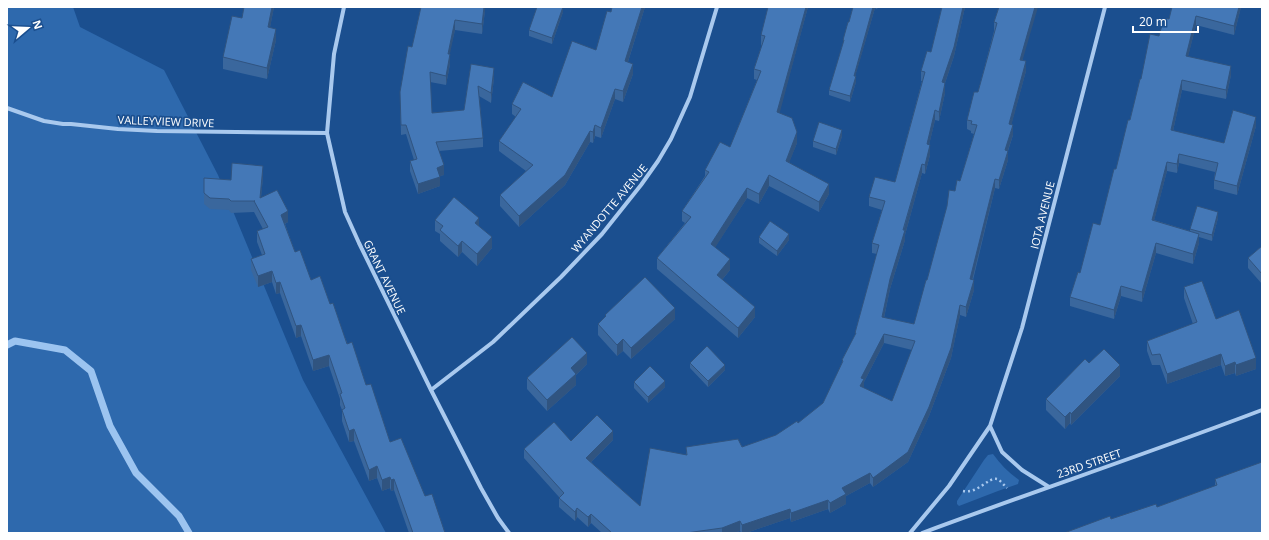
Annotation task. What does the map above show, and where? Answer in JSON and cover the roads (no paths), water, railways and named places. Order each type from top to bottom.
[{"type":"street","name":"GRANT AVENUE","points":[[344,7],[334,54],[327,133],[345,212],[431,390],[481,488],[498,518],[509,533]]},
{"type":"street","name":"WYANDOTTE AVENUE","points":[[431,390],[493,342],[561,277],[602,234],[641,185],[671,139],[686,105],[716,7]]},
{"type":"street","name":"IOTA AVENUE","points":[[910,533],[949,486],[990,426],[1022,328],[1105,7]]},
{"type":"street","name":"VALLEYVIEW DRIVE","points":[[7,108],[44,121],[118,129],[157,131],[327,133]]},
{"type":"street","name":"23RD STREET","points":[[922,533],[1180,441],[1262,410]]},
{"type":"street","points":[[990,426],[1002,452],[1022,470],[1049,487]]},
{"type":"waterway","points":[[7,345],[15,341],[65,350],[91,371],[110,426],[136,473],[179,516],[189,533]]}]
